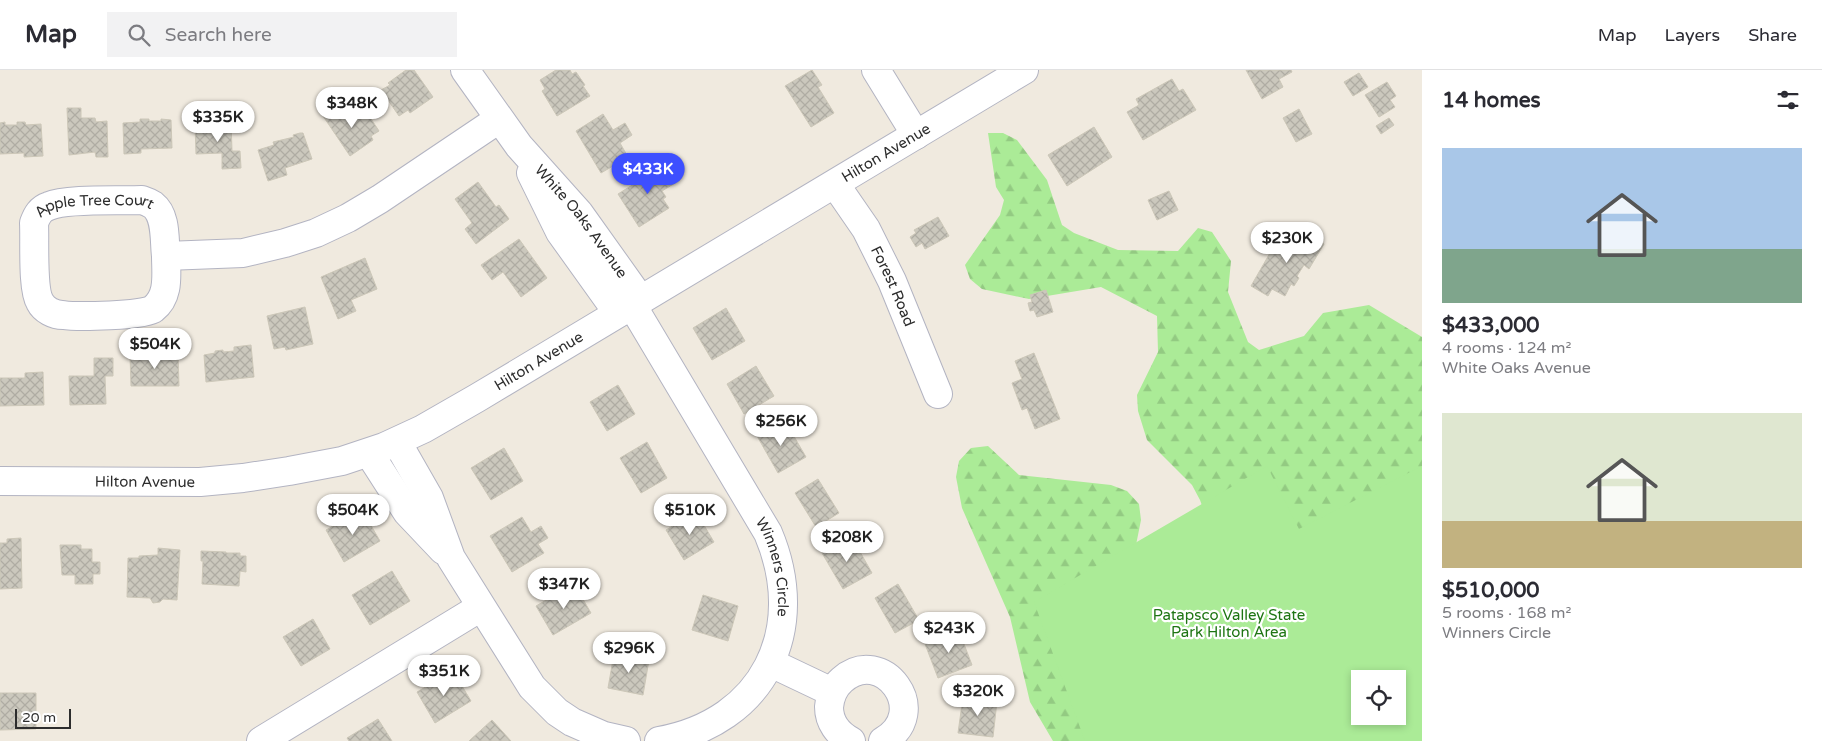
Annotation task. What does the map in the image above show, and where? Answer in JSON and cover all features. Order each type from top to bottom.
[{"type":"street","name":"White Oaks Avenue","points":[[465,70],[518,146],[560,232],[630,306]]},
{"type":"street","points":[[876,70],[916,135]]},
{"type":"street","name":"Hilton Avenue","points":[[0,481],[200,482],[243,478],[342,461],[397,442],[477,398],[1024,70]]},
{"type":"street","points":[[166,256],[243,253],[316,233],[348,218],[380,199],[499,119]]},
{"type":"street","name":"Forest Road","points":[[835,184],[866,229],[892,281],[938,394]]},
{"type":"street","name":"Apple Tree Court","points":[[142,200],[153,205],[160,214],[166,256],[167,285],[161,300],[152,310],[139,314],[61,315],[48,310],[40,302],[36,290],[34,223],[38,213],[48,206],[61,203],[142,200]]},
{"type":"street","name":"Winners Circle","points":[[630,306],[768,533],[779,564],[783,598],[780,631],[771,663],[750,692],[724,716],[692,733],[659,741]]},
{"type":"street","points":[[397,442],[429,498],[451,558],[522,673],[544,701],[572,722],[604,736],[626,741]]},
{"type":"street","points":[[369,453],[407,512],[451,558]]},
{"type":"street","points":[[261,741],[480,607]]},
{"type":"street","points":[[771,663],[832,692]]},
{"type":"street","points":[[851,741],[841,734],[831,718],[832,692],[839,682],[855,672],[873,670],[890,678],[901,693],[904,711],[897,729],[883,741]]},
{"type":"green space","points":[[988,133],[1003,133],[1017,140],[1047,180],[1062,225],[1074,233],[1118,250],[1178,251],[1198,228],[1212,232],[1231,261],[1228,292],[1248,342],[1259,350],[1304,336],[1323,313],[1369,305],[1422,337],[1422,741],[1053,741],[1030,702],[1010,617],[962,508],[956,477],[959,461],[971,448],[988,446],[1019,475],[1111,485],[1127,491],[1139,504],[1141,520],[1135,550],[1210,528],[1200,500],[1192,485],[1147,440],[1138,411],[1137,395],[1158,352],[1157,316],[1101,287],[1029,299],[982,289],[970,279],[965,265],[1000,215],[1004,200],[996,187]]},
{"type":"green space","name":"Patapsco Valley State Park Hilton Area","points":[[1267,466],[1299,529],[1422,466],[1422,741],[1085,741],[1034,602]]},
{"type":"building","points":[[406,70],[414,70],[433,97],[410,113],[408,110],[399,116],[381,90],[390,85],[388,83]]},
{"type":"building","points":[[556,70],[570,70],[572,74],[576,72],[590,96],[557,116],[542,91],[545,89],[540,80]]},
{"type":"building","points":[[812,70],[822,85],[818,87],[834,113],[811,127],[785,86]]},
{"type":"building","points":[[1246,70],[1291,70],[1292,72],[1279,79],[1283,87],[1262,99]]},
{"type":"building","points":[[1359,73],[1368,87],[1353,96],[1344,82]]},
{"type":"building","points":[[1172,79],[1179,91],[1183,89],[1196,110],[1143,140],[1127,112],[1139,105],[1136,99]]},
{"type":"building","points":[[1387,82],[1396,96],[1390,100],[1395,107],[1379,117],[1365,95]]},
{"type":"building","points":[[362,105],[379,131],[371,136],[373,140],[350,156],[323,116],[333,109],[337,115],[343,111],[345,114],[352,110],[353,112]]},
{"type":"building","points":[[67,108],[81,108],[81,118],[95,118],[96,122],[107,121],[108,157],[96,157],[95,152],[69,155]]},
{"type":"building","points":[[1299,109],[1312,134],[1296,142],[1283,118]]},
{"type":"building","points":[[603,114],[613,130],[625,123],[632,135],[620,143],[628,157],[601,173],[576,131]]},
{"type":"building","points":[[1389,118],[1394,125],[1381,134],[1376,126]]},
{"type":"building","points":[[140,119],[149,119],[149,121],[171,120],[172,148],[141,149],[141,153],[124,154],[123,123],[140,122]]},
{"type":"building","points":[[231,121],[232,151],[240,151],[241,168],[222,169],[222,153],[196,154],[195,125],[219,124],[220,122]]},
{"type":"building","points":[[5,122],[5,125],[17,125],[17,122],[25,122],[26,125],[41,124],[43,156],[24,157],[24,153],[0,154],[0,123]]},
{"type":"building","points":[[1094,127],[1112,157],[1067,186],[1048,155]]},
{"type":"building","points":[[303,133],[312,159],[285,168],[287,175],[268,181],[258,150],[274,145],[273,142],[294,137],[293,135]]},
{"type":"building","points":[[661,160],[675,183],[662,191],[666,197],[663,199],[669,208],[639,227],[618,194],[650,174],[647,169]]},
{"type":"building","points":[[478,182],[496,207],[499,205],[509,219],[476,244],[465,229],[472,223],[455,199]]},
{"type":"building","points":[[1169,191],[1178,210],[1157,220],[1148,200]]},
{"type":"building","points":[[938,217],[949,236],[925,249],[922,243],[916,247],[910,237],[916,233],[914,230]]},
{"type":"building","points":[[1298,230],[1324,244],[1309,269],[1304,265],[1297,276],[1299,278],[1294,286],[1291,284],[1285,296],[1272,289],[1268,296],[1251,286],[1278,239],[1289,246]]},
{"type":"building","points":[[519,239],[547,278],[521,297],[503,272],[492,280],[481,265]]},
{"type":"building","points":[[365,258],[377,289],[351,300],[356,311],[338,319],[321,277]]},
{"type":"building","points":[[1046,290],[1053,312],[1037,317],[1034,310],[1030,311],[1028,303],[1032,302],[1030,295]]},
{"type":"building","points":[[305,307],[313,344],[286,350],[285,347],[274,349],[267,316]]},
{"type":"building","points":[[726,308],[745,341],[712,360],[693,328]]},
{"type":"building","points":[[251,345],[254,377],[206,382],[204,355],[215,353],[215,351],[234,351],[234,347]]},
{"type":"building","points":[[178,353],[179,386],[131,386],[130,355]]},
{"type":"building","points":[[1034,353],[1060,419],[1035,429],[1027,408],[1022,410],[1012,383],[1022,379],[1015,361]]},
{"type":"building","points":[[94,358],[113,358],[113,376],[105,376],[106,404],[70,405],[69,376],[94,376]]},
{"type":"building","points":[[756,366],[774,396],[744,414],[727,384]]},
{"type":"building","points":[[43,372],[44,405],[0,406],[0,378],[25,378],[25,373]]},
{"type":"building","points":[[618,385],[635,414],[607,431],[590,402]]},
{"type":"building","points":[[785,421],[806,457],[778,473],[757,436]]},
{"type":"building","points":[[647,442],[667,478],[641,493],[620,458]]},
{"type":"building","points":[[504,448],[523,481],[491,500],[471,468]]},
{"type":"building","points":[[818,479],[839,513],[816,527],[795,493]]},
{"type":"building","points":[[362,510],[380,541],[344,562],[326,530]]},
{"type":"building","points":[[696,512],[714,542],[684,560],[666,530]]},
{"type":"building","points":[[522,517],[531,532],[541,526],[548,538],[538,544],[544,553],[512,572],[490,536]]},
{"type":"building","points":[[851,536],[872,573],[843,589],[822,553]]},
{"type":"building","points":[[21,538],[22,588],[0,589],[0,543],[7,543],[7,539]]},
{"type":"building","points":[[60,545],[81,545],[81,549],[92,549],[92,562],[100,562],[100,574],[93,574],[93,584],[75,584],[75,575],[62,575]]},
{"type":"building","points":[[158,548],[180,550],[177,600],[163,599],[160,602],[153,603],[150,598],[127,597],[128,558],[158,555]]},
{"type":"building","points":[[201,551],[240,553],[240,556],[246,556],[246,572],[240,571],[239,586],[202,584],[203,561],[201,561]]},
{"type":"building","points":[[392,571],[410,601],[370,625],[352,595]]},
{"type":"building","points":[[574,584],[591,613],[553,635],[536,606]]},
{"type":"building","points":[[898,584],[919,620],[895,633],[875,598]]},
{"type":"building","points":[[703,595],[738,606],[728,641],[692,630]]},
{"type":"building","points":[[313,619],[330,649],[301,666],[283,637]]},
{"type":"building","points":[[959,631],[972,665],[938,678],[925,644]]},
{"type":"building","points":[[614,654],[649,660],[643,695],[608,688]]},
{"type":"building","points":[[453,671],[471,701],[435,723],[417,692]]},
{"type":"building","points":[[0,693],[36,693],[36,729],[0,730]]},
{"type":"building","points":[[963,697],[997,701],[993,737],[958,733]]},
{"type":"building","points":[[378,719],[392,741],[349,741],[347,738]]},
{"type":"building","points":[[492,720],[511,741],[469,741]]}]
